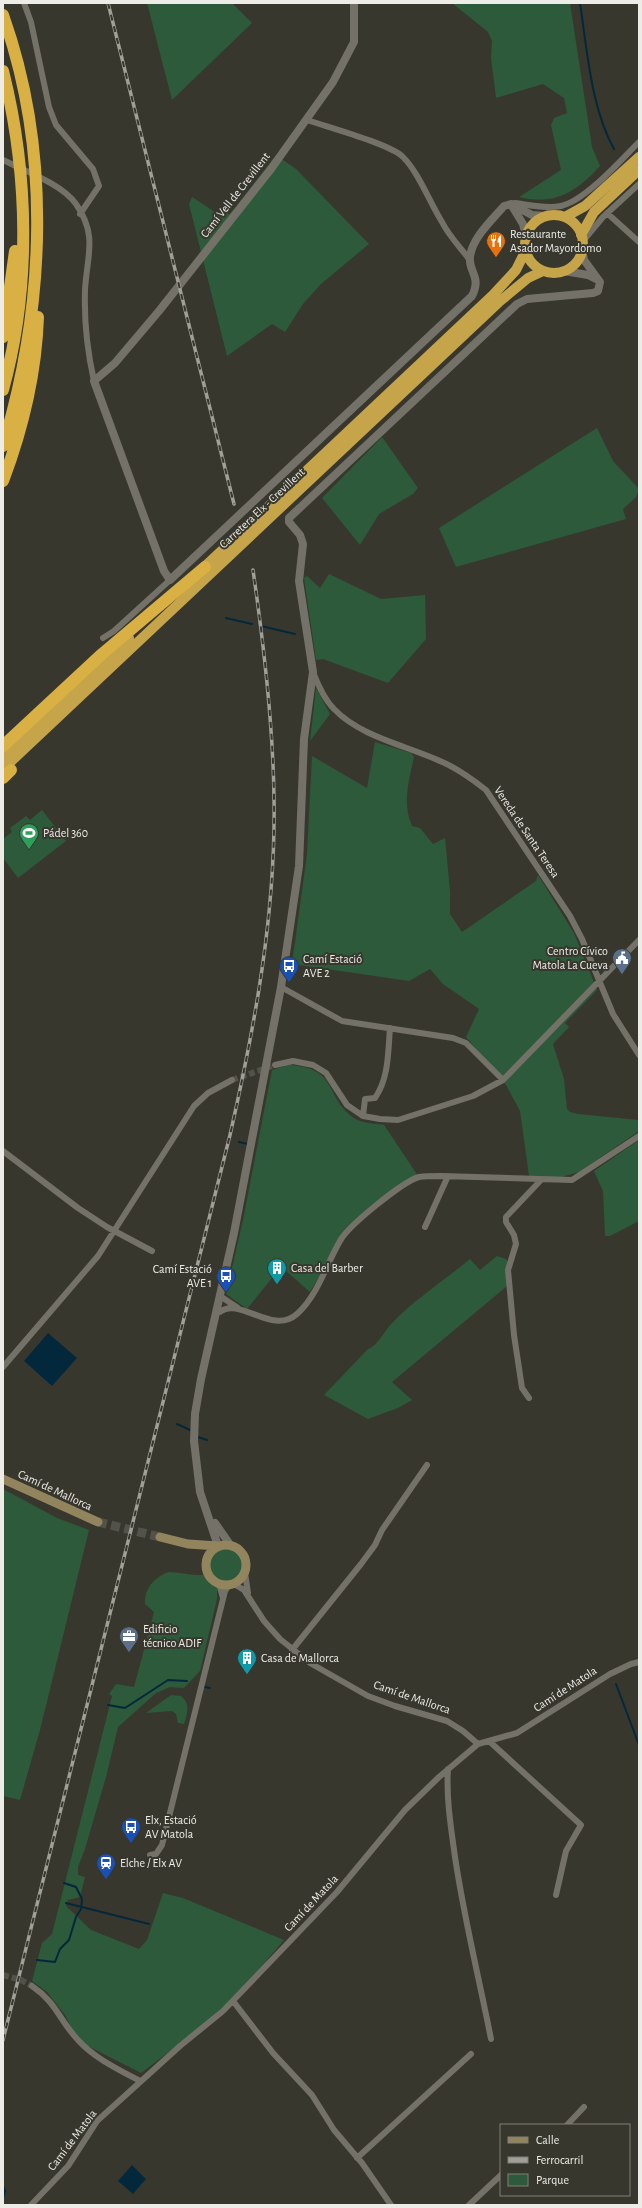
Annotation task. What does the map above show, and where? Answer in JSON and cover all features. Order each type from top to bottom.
[{"type":"highway","points":[[3,15],[23,83],[34,154],[39,290],[38,326],[32,375],[22,426],[3,481]]},
{"type":"highway","points":[[3,71],[12,105],[18,146],[21,176],[23,242],[19,303],[14,344],[3,390]]},
{"type":"highway","points":[[565,217],[585,206],[639,157]]},
{"type":"highway","points":[[582,242],[573,222],[565,217],[555,215],[545,216],[529,228],[526,236],[526,250],[533,264],[543,271],[564,271],[576,262],[594,212],[639,170]]},
{"type":"highway","points":[[3,337],[13,272],[16,228],[22,202]]},
{"type":"highway","name":"Carretera Elx - Crevillent","points":[[5,774],[211,568],[216,557],[493,295],[516,270],[526,250]]},
{"type":"highway","points":[[3,446],[27,350],[37,257]]},
{"type":"highway","name":"Carretera Elx - Crevillent","points":[[3,757],[211,568],[263,524],[499,302],[528,278],[543,271]]},
{"type":"highway","points":[[3,746],[107,649],[211,568]]},
{"type":"highway","points":[[3,742],[47,704]]},
{"type":"main road","name":"Camí de Mallorca","points":[[3,1479],[77,1514],[98,1522]]},
{"type":"main road","points":[[160,1537],[199,1548],[208,1558]]},
{"type":"main road","points":[[188,1544],[231,1546],[238,1549],[245,1557],[245,1573],[227,1584],[208,1573],[208,1558],[218,1546]]},
{"type":"street","points":[[24,3],[31,22],[49,107],[56,126],[93,169],[99,186],[80,214]]},
{"type":"street","name":"Camí Vell de Crevillent","points":[[94,381],[115,363],[159,311],[271,169],[307,120],[349,55],[354,42],[354,3]]},
{"type":"street","points":[[103,638],[114,631],[214,539],[472,296],[476,288],[476,278],[469,259],[442,224],[425,191],[403,157],[375,143],[307,120]]},
{"type":"street","points":[[469,259],[478,238],[504,206],[515,203],[548,207],[571,202],[585,193],[639,142]]},
{"type":"street","points":[[3,160],[59,189],[76,204],[80,214],[87,224],[91,245],[85,289],[87,350],[94,381],[164,570],[170,580]]},
{"type":"street","points":[[218,1546],[200,1492],[194,1441],[198,1392],[221,1297],[270,1066],[283,987],[299,866],[304,739],[314,676],[299,581],[303,544],[300,535],[289,522],[293,514],[517,304],[527,299],[593,294],[598,291],[601,286],[584,260],[582,242],[607,213],[639,184]]},
{"type":"street","points":[[510,204],[532,215],[545,216]]},
{"type":"street","points":[[510,204],[521,219],[526,236]]},
{"type":"street","points":[[607,213],[639,242]]},
{"type":"street","points":[[564,271],[588,275],[598,280]]},
{"type":"street","name":"Vereda de Santa Teresa","points":[[314,676],[324,696],[333,709],[352,724],[441,761],[466,775],[486,790],[570,916],[582,939],[613,1014],[639,1055]]},
{"type":"street","points":[[270,1066],[293,1061],[313,1065],[326,1073],[347,1105],[362,1116],[398,1120],[473,1096],[503,1080],[639,940]]},
{"type":"street","points":[[283,987],[342,1021],[454,1038],[466,1043],[503,1080]]},
{"type":"street","points":[[362,1116],[365,1099],[375,1098],[379,1092],[387,1068],[390,1028]]},
{"type":"street","points":[[3,1367],[98,1256],[194,1106],[208,1093],[232,1080]]},
{"type":"street","points":[[220,1312],[229,1308],[241,1310],[272,1320],[291,1319],[301,1310],[310,1298],[346,1231],[406,1185],[420,1177],[448,1176],[572,1180],[639,1136]]},
{"type":"street","points":[[3,1151],[78,1208],[152,1251]]},
{"type":"street","points":[[425,1227],[448,1176]]},
{"type":"street","points":[[530,1398],[522,1388],[514,1335],[508,1270],[516,1244],[514,1235],[506,1222],[506,1216],[541,1180]]},
{"type":"street","points":[[221,1297],[241,1310]]},
{"type":"street","points":[[221,1297],[220,1312],[198,1403],[196,1446],[204,1495],[215,1523],[231,1546]]},
{"type":"street","points":[[292,1650],[375,1545],[382,1530],[427,1466]]},
{"type":"street","name":"Camí de Mallorca","points":[[245,1573],[249,1597]]},
{"type":"street","points":[[150,1854],[156,1854],[162,1845],[204,1671],[224,1601],[227,1584]]},
{"type":"street","name":"Camí de Mallorca","points":[[227,1584],[242,1587],[271,1629],[292,1650],[310,1663],[368,1696],[395,1706],[447,1721],[463,1731],[478,1744]]},
{"type":"street","name":"Camí de Matola","points":[[31,2205],[68,2166],[97,2121],[233,2000],[337,1892],[405,1810],[448,1769],[478,1744],[517,1733],[610,1674],[630,1664],[639,1662]]},
{"type":"street","points":[[489,1741],[581,1825],[566,1851],[556,1894]]},
{"type":"street","points":[[448,1769],[447,1782],[450,1824],[458,1878],[491,2039]]},
{"type":"street","points":[[32,1986],[51,2001],[78,2041],[114,2067],[140,2082]]},
{"type":"street","points":[[233,2000],[273,2053],[312,2095],[334,2130],[357,2158],[391,2205]]},
{"type":"street","points":[[357,2158],[472,2054]]},
{"type":"street","points":[[568,2124],[584,2107]]},
{"type":"street","points":[[468,2205],[500,2176]]},
{"type":"green space","points":[[147,3],[232,3],[252,23],[172,100]]},
{"type":"green space","points":[[452,3],[570,3],[592,147],[600,166],[573,190],[564,195],[543,200],[519,197],[561,170],[551,125],[554,118],[567,113],[564,98],[543,84],[496,98],[491,58],[492,41],[488,32]]},
{"type":"green space","points":[[276,155],[296,169],[369,244],[321,284],[303,304],[285,332],[272,324],[227,356],[189,204],[192,197],[215,212],[230,214]]},
{"type":"green space","points":[[597,428],[613,461],[639,489],[636,497],[623,509],[626,519],[456,567],[439,528]]},
{"type":"green space","points":[[382,437],[418,488],[413,494],[379,514],[360,545],[322,498]]},
{"type":"green space","points":[[329,574],[381,599],[425,595],[426,639],[388,683],[323,659],[316,660],[304,578],[307,576],[320,588]]},
{"type":"green space","points":[[316,688],[330,714],[310,741]]},
{"type":"green space","points":[[375,742],[411,753],[414,757],[407,792],[407,809],[409,818],[412,826],[420,828],[433,844],[445,838],[450,891],[450,914],[462,932],[536,881],[538,875],[574,933],[597,990],[565,1023],[569,1027],[553,1044],[564,1079],[567,1109],[570,1112],[578,1114],[639,1120],[639,1131],[579,1172],[558,1178],[529,1176],[520,1111],[506,1085],[466,1037],[479,1009],[443,984],[430,969],[409,981],[292,964],[307,854],[312,756],[367,788]]},
{"type":"green space","name":"Pádel 360","points":[[42,810],[66,841],[18,878],[3,858],[3,839],[12,832],[10,828],[26,816],[30,820]]},
{"type":"green space","points":[[288,1065],[304,1067],[316,1071],[324,1077],[344,1110],[357,1120],[384,1125],[418,1176],[363,1217],[340,1241],[310,1292],[278,1264],[276,1273],[247,1309],[226,1294],[243,1220],[272,1070]]},
{"type":"green space","points":[[639,1140],[639,1221],[610,1236],[605,1236],[603,1191],[594,1171]]},
{"type":"green space","points":[[497,1256],[506,1259],[508,1263],[507,1286],[392,1382],[412,1400],[398,1408],[368,1419],[324,1395],[367,1350],[378,1341],[392,1323],[420,1298],[470,1259],[480,1270]]},
{"type":"green space","points":[[3,1489],[57,1518],[89,1530],[40,1730],[20,1800],[3,1796]]},
{"type":"green space","points":[[226,1546],[239,1552],[245,1565],[239,1578],[226,1584],[213,1578],[207,1565],[213,1552]]},
{"type":"green space","points":[[169,1572],[197,1575],[207,1574],[217,1585],[217,1599],[200,1671],[184,1688],[170,1687],[156,1693],[118,1727],[106,1777],[85,1849],[78,1867],[78,1875],[85,1877],[80,1897],[68,1900],[66,1906],[91,1930],[139,1949],[147,1940],[163,1893],[183,1898],[284,1940],[223,2011],[141,2073],[78,2041],[65,2015],[47,1992],[32,1981],[42,1943],[52,1934],[112,1696],[109,1694],[116,1684],[134,1687],[154,1612],[145,1604],[146,1593],[155,1580]]},
{"type":"green space","points":[[171,1695],[181,1696],[186,1702],[187,1709],[184,1724],[178,1723],[176,1714],[172,1711],[146,1713]]},
{"type":"water","points":[[48,1333],[77,1358],[52,1386],[24,1361]]},
{"type":"water","points":[[132,2165],[146,2179],[133,2194],[118,2181]]},
{"type":"waterway","points":[[580,3],[595,97],[606,133],[614,149]]},
{"type":"waterway","points":[[226,618],[252,624]]},
{"type":"waterway","points":[[261,626],[295,634]]},
{"type":"waterway","points":[[239,1142],[248,1144]]},
{"type":"waterway","points":[[177,1424],[190,1430]]},
{"type":"waterway","points":[[198,1437],[207,1440]]},
{"type":"waterway","points":[[108,1705],[125,1708],[168,1680],[187,1681]]},
{"type":"waterway","points":[[616,1684],[639,1745]]},
{"type":"waterway","points":[[205,1687],[210,1688]]},
{"type":"waterway","points":[[37,1960],[55,1962],[60,1949],[69,1940],[76,1917],[81,1909],[82,1899],[76,1887],[64,1883]]},
{"type":"waterway","points":[[66,1903],[149,1924]]},
{"type":"waterway","points":[[3,2186],[5,2191],[3,2198]]},
{"type":"tunnel","points":[[232,1080],[275,1065]]},
{"type":"tunnel","points":[[98,1522],[160,1537]]},
{"type":"tunnel","points":[[3,1975],[21,1980],[32,1986]]},
{"type":"railway","points":[[108,3],[234,504]]},
{"type":"railway","points":[[3,2040],[230,1135],[248,1052],[268,926],[274,841],[272,741],[261,627],[253,570]]},
{"type":"place","name":"Restaurante Asador Mayordomo","points":[[496,258]]},
{"type":"place","name":"Pádel 360","points":[[29,850]]},
{"type":"place","name":"Centro Cívico Matola La Cueva","points":[[622,975]]},
{"type":"place","name":"Camí Estació AVE 2","points":[[289,983]]},
{"type":"place","name":"Casa del Barber","points":[[277,1285]]},
{"type":"place","name":"Camí Estació AVE 1","points":[[226,1293]]},
{"type":"place","name":"Edificio técnico ADIF","points":[[129,1653]]},
{"type":"place","name":"Casa de Mallorca","points":[[247,1675]]},
{"type":"place","name":"Elx, Estació AV Matola","points":[[131,1844]]},
{"type":"place","name":"Elche / Elx AV","points":[[106,1880]]}]
